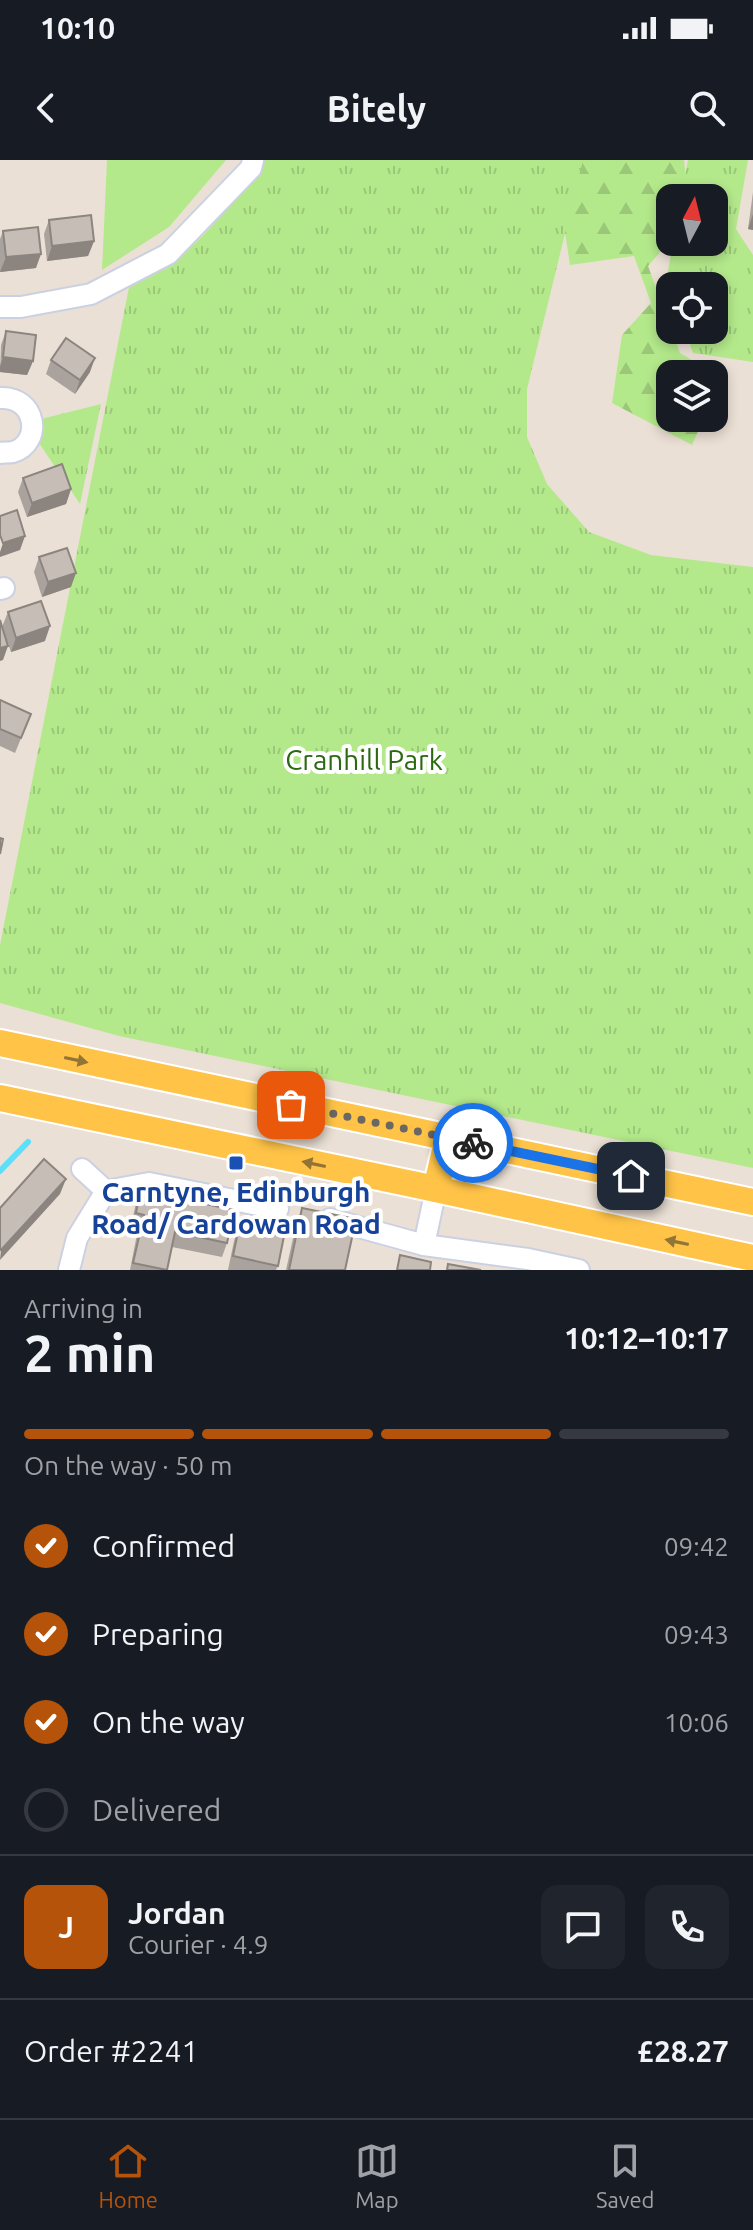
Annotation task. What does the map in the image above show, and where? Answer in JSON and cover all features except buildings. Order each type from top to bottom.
[{"type":"main road","points":[[0,1043],[753,1202]]},
{"type":"main road","points":[[0,1098],[753,1258]]},
{"type":"main road","points":[[436,1189],[448,1138]]},
{"type":"street","points":[[0,307],[21,307],[91,294],[168,254],[251,168],[253,160]]},
{"type":"street","points":[[0,398],[12,397],[27,407],[33,423],[28,440],[15,452],[0,453]]},
{"type":"street","points":[[82,1169],[106,1191]]},
{"type":"street","points":[[69,1270],[77,1238],[106,1191],[149,1183],[278,1209]]},
{"type":"street","points":[[424,1245],[436,1189]]},
{"type":"street","points":[[323,1217],[424,1245],[528,1259],[579,1270]]},
{"type":"green space","points":[[107,160],[226,160],[169,227],[102,270]]},
{"type":"green space","name":"Cranhill Park","points":[[256,160],[583,160],[527,389],[527,437],[547,484],[589,532],[651,555],[753,567],[753,1168],[119,1036],[0,1003],[0,945],[129,287],[168,266],[209,229],[231,202]]},
{"type":"green space","points":[[554,160],[684,160],[687,184],[656,184],[657,256],[648,266],[656,288],[656,344],[677,344],[680,353],[692,360],[656,360],[656,426],[612,403],[622,335],[651,303],[634,256],[570,265]]},
{"type":"green space","points":[[688,160],[748,160],[736,229],[753,255],[753,362],[693,353],[690,344],[728,344],[728,272],[668,272],[671,256],[728,256],[728,184],[684,184]]},
{"type":"green space","points":[[101,404],[80,504],[39,443],[41,419]]},
{"type":"green space","points":[[667,432],[698,432],[692,445]]},
{"type":"waterway","points":[[0,1171],[28,1142]]},
{"type":"way so far","points":[[291,1105],[473,1143]]},
{"type":"place","name":"Carntyne, Edinburgh Road/ Cardowan Road","points":[[236,1163]]},
{"type":"route","points":[[473,1143],[631,1176]]}]
